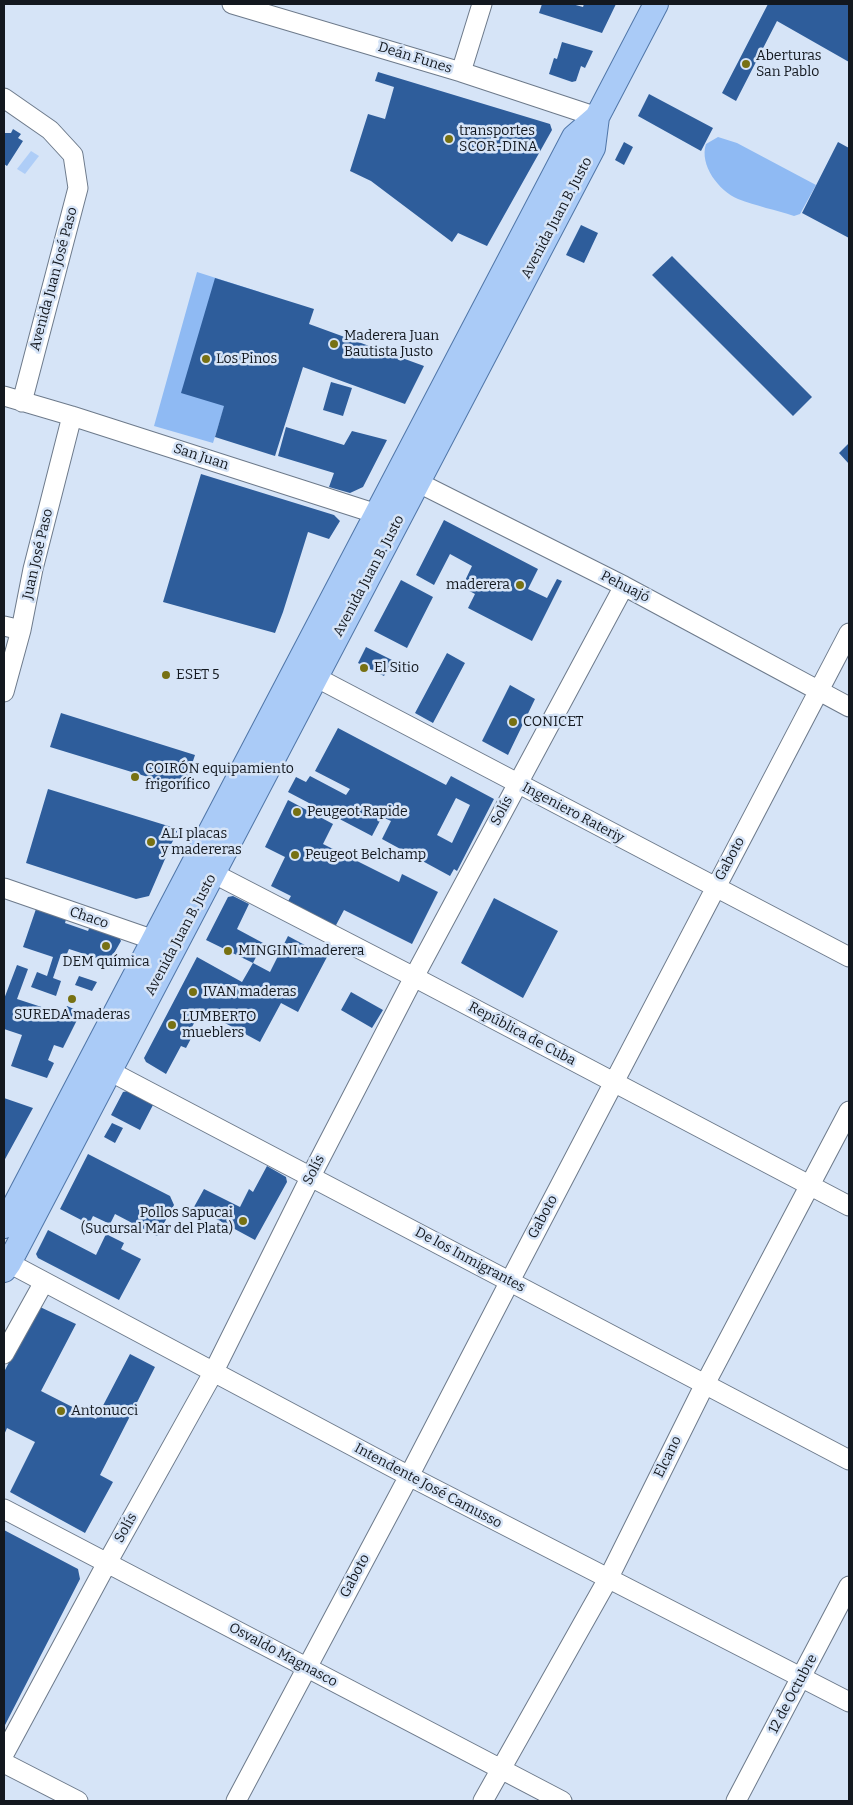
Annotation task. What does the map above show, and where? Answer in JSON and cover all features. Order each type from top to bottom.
[{"type":"main road","name":"Avenida Juan B. Justo","points":[[7,1267],[100,1066],[408,478],[574,137],[596,117],[656,4]]},
{"type":"main road","name":"Avenida Juan B. Justo","points":[[4,1226],[100,1066]]},
{"type":"street","name":"Deán Funes","points":[[232,4],[461,72],[596,117]]},
{"type":"street","points":[[461,72],[482,4]]},
{"type":"street","name":"Avenida Juan José Paso","points":[[4,98],[50,130],[73,155],[78,188],[22,402]]},
{"type":"street","name":"San Juan","points":[[4,396],[72,416],[387,519]]},
{"type":"street","name":"Juan José Paso","points":[[4,692],[12,628],[33,569],[72,416]]},
{"type":"street","name":"Pehuajó","points":[[408,478],[624,586],[849,706]]},
{"type":"street","name":"Solís","points":[[4,1754],[107,1563],[214,1372],[311,1176],[414,976],[624,586]]},
{"type":"street","name":"Gaboto","points":[[236,1801],[409,1476],[849,633]]},
{"type":"street","name":"Ingeniero Rateriy","points":[[306,672],[849,957]]},
{"type":"street","name":"República de Cuba","points":[[204,868],[414,976],[849,1206]]},
{"type":"street","name":"Chaco","points":[[4,888],[164,945]]},
{"type":"street","name":"De los Inmigrantes","points":[[100,1066],[849,1460]]},
{"type":"street","name":"Elcano","points":[[483,1801],[608,1579],[705,1384],[849,1111]]},
{"type":"street","name":"Intendente José Camusso","points":[[7,1267],[44,1282],[409,1476],[849,1702]]},
{"type":"street","points":[[4,1354],[44,1282]]},
{"type":"street","name":"Osvaldo Magnasco","points":[[4,1509],[562,1801]]},
{"type":"street","name":"12 de Octubre","points":[[736,1801],[849,1586]]},
{"type":"street","points":[[4,1763],[78,1801]]},
{"type":"shaded area","points":[[718,137],[737,143],[816,185],[800,214],[794,216],[752,204],[738,199],[724,190],[712,176],[705,160],[706,144]]},
{"type":"shaded area","points":[[31,151],[39,156],[25,174],[17,169]]},
{"type":"shaded area","name":"Los Pinos","points":[[197,272],[260,292],[213,443],[154,426]]},
{"type":"building","points":[[542,4],[572,4],[583,7],[584,4],[616,4],[602,33],[539,13]]},
{"type":"building","points":[[768,4],[849,4],[849,62],[777,21],[736,101],[722,93]]},
{"type":"building","points":[[562,42],[593,51],[585,68],[581,66],[576,81],[572,82],[549,74],[554,58],[557,59]]},
{"type":"building","points":[[378,72],[550,124],[552,130],[487,246],[458,233],[452,242],[371,181],[350,171],[368,114],[385,119],[394,87],[375,81]]},
{"type":"building","points":[[649,94],[713,128],[701,151],[638,116]]},
{"type":"building","points":[[13,129],[21,134],[18,138],[23,141],[7,166],[4,164],[4,135],[5,133],[11,133]]},
{"type":"building","points":[[624,142],[633,147],[624,165],[615,160]]},
{"type":"building","points":[[838,142],[849,148],[849,238],[802,213]]},
{"type":"building","points":[[581,225],[598,233],[584,263],[566,255]]},
{"type":"building","points":[[672,256],[812,397],[793,416],[652,275]]},
{"type":"building","points":[[215,278],[314,309],[309,324],[424,366],[405,404],[303,367],[275,456],[215,437],[224,406],[181,393]]},
{"type":"building","points":[[331,382],[352,388],[343,416],[323,410]]},
{"type":"building","points":[[286,427],[344,445],[352,431],[387,440],[363,487],[350,493],[329,487],[334,473],[278,456]]},
{"type":"building","points":[[849,443],[849,464],[839,453]]},
{"type":"building","points":[[201,474],[334,515],[340,521],[329,539],[308,532],[275,633],[163,602]]},
{"type":"building","points":[[444,520],[538,569],[528,589],[547,598],[557,579],[562,581],[532,641],[468,608],[475,594],[462,587],[472,566],[450,554],[434,585],[416,575]]},
{"type":"building","points":[[401,580],[433,597],[407,648],[374,631]]},
{"type":"building","points":[[366,647],[392,660],[384,676],[358,663]]},
{"type":"building","points":[[447,653],[465,663],[433,723],[415,713]]},
{"type":"building","name":"CONICET","points":[[510,685],[535,699],[508,755],[482,741]]},
{"type":"building","points":[[61,713],[195,755],[184,788],[50,747]]},
{"type":"building","points":[[338,728],[446,785],[451,776],[494,799],[457,871],[454,869],[450,876],[382,839],[391,821],[382,817],[372,836],[288,792],[296,777],[306,782],[310,776],[346,795],[350,789],[315,771]],"holes":[[[456,798],[470,805],[452,843],[437,835]]]},
{"type":"building","points":[[48,789],[178,829],[149,896],[136,899],[26,863]]},
{"type":"building","points":[[288,800],[333,824],[323,844],[399,882],[402,874],[438,892],[412,944],[344,910],[335,927],[287,903],[291,896],[271,886],[285,857],[265,847]]},
{"type":"building","points":[[233,896],[249,904],[237,929],[263,943],[253,963],[206,940],[228,897]]},
{"type":"building","points":[[494,898],[558,931],[523,998],[461,963]]},
{"type":"building","points":[[37,906],[67,916],[65,923],[88,931],[91,924],[118,935],[121,941],[109,962],[69,949],[66,956],[61,954],[53,978],[61,981],[56,996],[31,987],[37,972],[47,976],[53,957],[23,947]]},
{"type":"building","points":[[288,936],[327,957],[298,1012],[281,1003],[260,1042],[201,1010],[192,1027],[196,1029],[186,1048],[181,1046],[166,1074],[146,1062],[144,1058],[197,957],[242,982],[253,963],[270,972]]},
{"type":"building","points":[[17,965],[28,969],[17,999],[63,1014],[67,1006],[81,1012],[63,1048],[54,1045],[48,1060],[54,1063],[47,1078],[11,1066],[22,1035],[4,1029],[4,999]]},
{"type":"building","points":[[79,976],[97,982],[92,991],[75,985]]},
{"type":"building","points":[[351,992],[383,1010],[372,1028],[341,1010]]},
{"type":"building","points":[[128,1091],[153,1105],[140,1130],[111,1115],[123,1092]]},
{"type":"building","points":[[4,1098],[33,1108],[4,1161]]},
{"type":"building","points":[[112,1123],[123,1128],[115,1143],[104,1137]]},
{"type":"building","points":[[88,1154],[170,1196],[174,1205],[157,1236],[115,1214],[110,1224],[93,1216],[89,1224],[60,1209]]},
{"type":"building","points":[[267,1166],[286,1177],[287,1182],[255,1240],[194,1207],[204,1189],[240,1207],[249,1189],[253,1192]]},
{"type":"building","points":[[48,1230],[96,1255],[106,1234],[124,1243],[121,1249],[141,1259],[119,1300],[38,1258],[36,1254]]},
{"type":"building","points":[[38,1306],[76,1324],[41,1391],[96,1419],[130,1354],[155,1367],[100,1475],[113,1482],[85,1533],[10,1492],[35,1442],[7,1428],[4,1435],[4,1372]]},
{"type":"building","points":[[4,1530],[78,1569],[80,1579],[4,1727]]},
{"type":"place","name":"Aberturas San Pablo","points":[[746,64]]},
{"type":"place","name":"transportes SCOR-DINA","points":[[449,139]]},
{"type":"place","name":"Maderera Juan Bautista Justo","points":[[334,344]]},
{"type":"place","name":"Los Pinos","points":[[206,359]]},
{"type":"place","name":"maderera","points":[[520,585]]},
{"type":"place","name":"El Sitio","points":[[364,668]]},
{"type":"place","name":"ESET 5","points":[[166,675]]},
{"type":"place","name":"CONICET","points":[[513,722]]},
{"type":"place","name":"COIRÓN equipamiento frigorífico","points":[[135,777]]},
{"type":"place","name":"Peugeot Rapide","points":[[297,812]]},
{"type":"place","name":"ALI placas y madereras","points":[[151,842]]},
{"type":"place","name":"Peugeot Belchamp","points":[[295,855]]},
{"type":"place","name":"DEM química","points":[[106,946]]},
{"type":"place","name":"MINGINI maderera","points":[[228,951]]},
{"type":"place","name":"IVAN maderas","points":[[193,992]]},
{"type":"place","name":"SUREDA maderas","points":[[72,999]]},
{"type":"place","name":"LUMBERTO mueblers","points":[[172,1025]]},
{"type":"place","name":"Pollos Sapucai (Sucursal Mar del Plata)","points":[[243,1221]]},
{"type":"place","name":"Antonucci","points":[[61,1411]]}]
